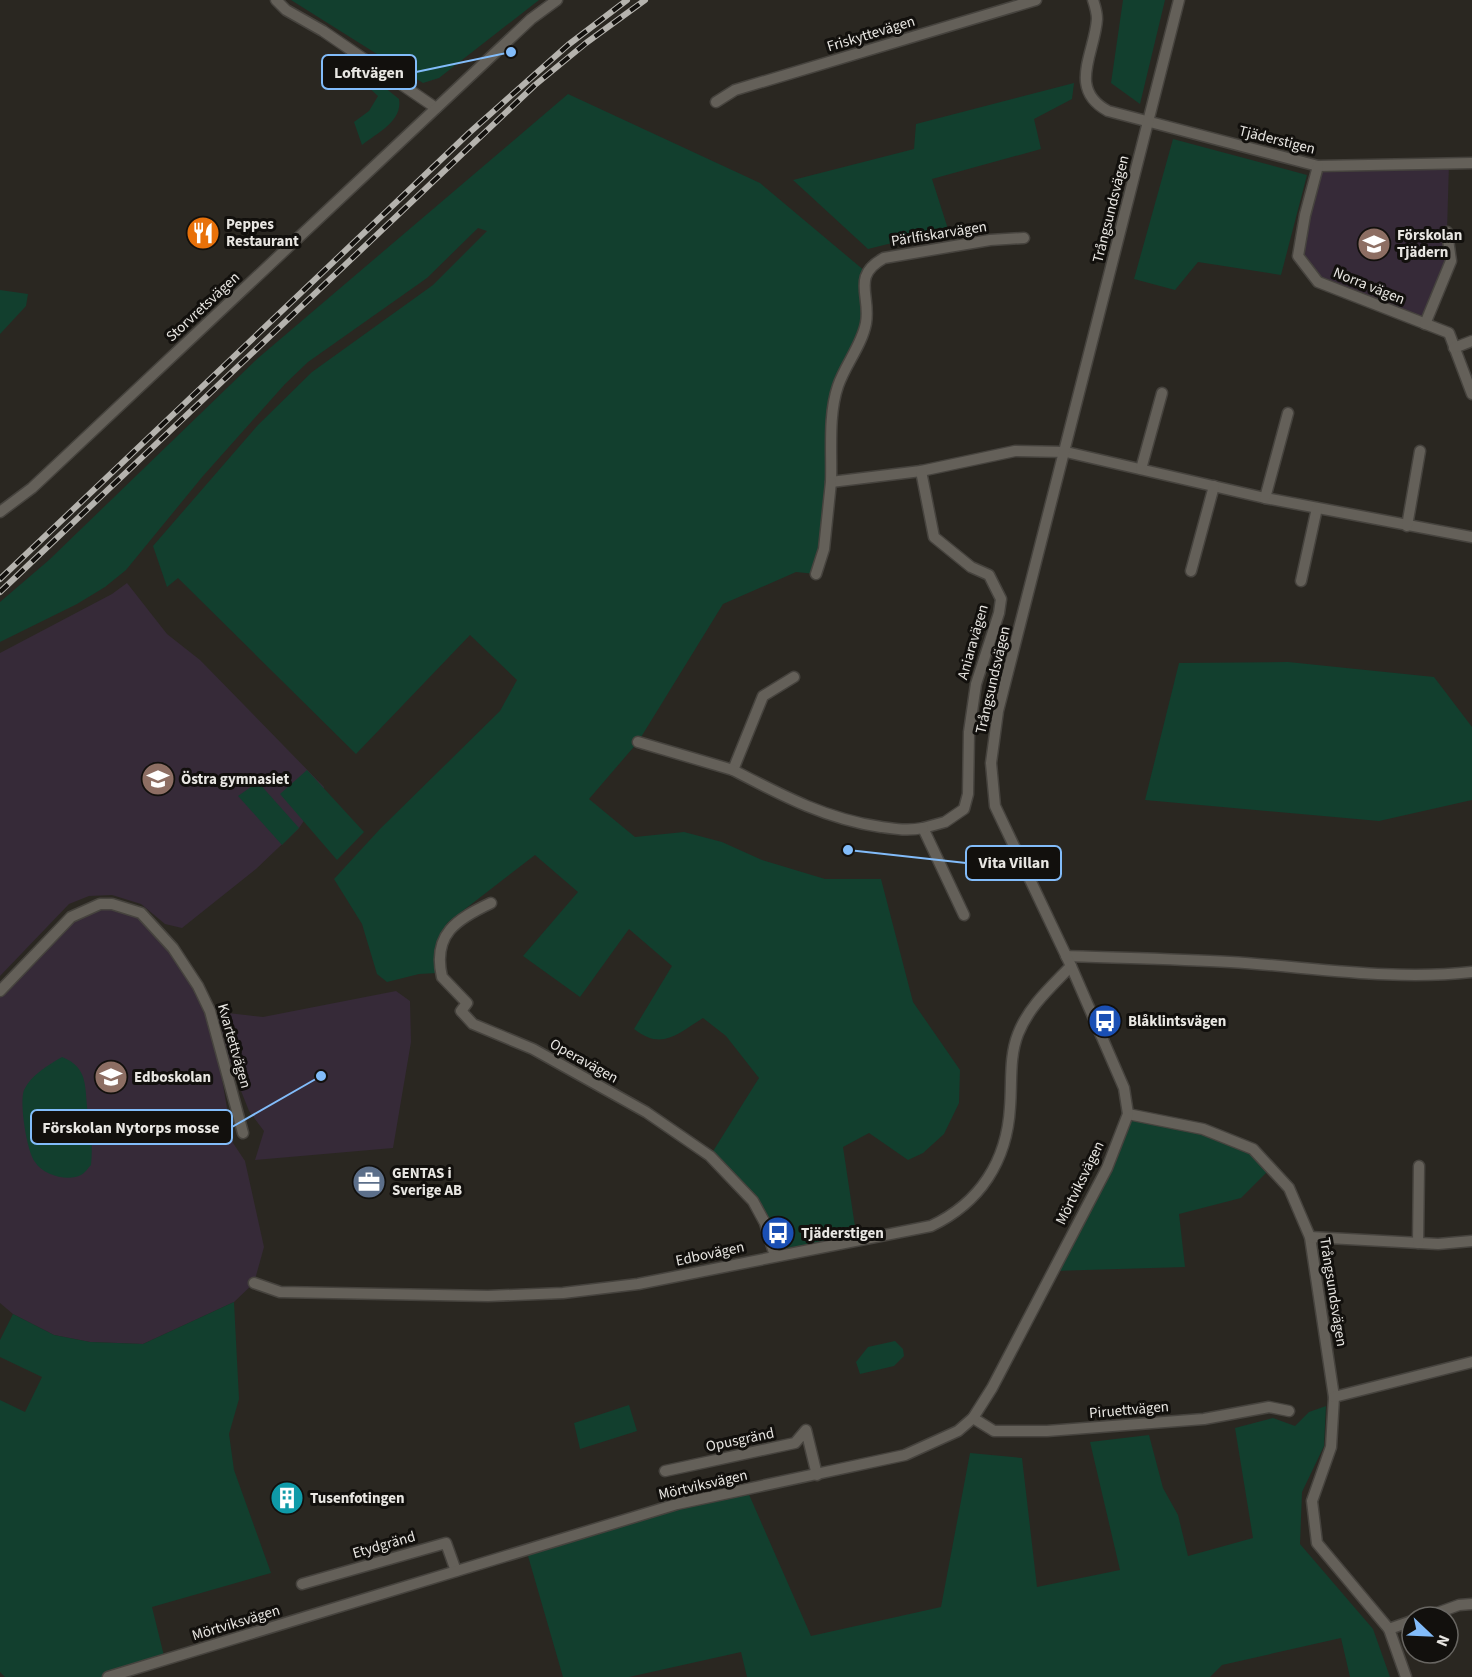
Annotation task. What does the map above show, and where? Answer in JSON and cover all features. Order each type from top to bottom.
[{"type":"street","points":[[276,0],[286,10],[323,31],[436,108]]},
{"type":"street","name":"Storvretsvägen","points":[[0,512],[32,488],[531,19],[556,0]]},
{"type":"street","name":"Friskyttevägen","points":[[716,102],[735,90],[1036,0]]},
{"type":"street","points":[[1093,0],[1097,17],[1085,78],[1088,95],[1097,105],[1108,111],[1148,123]]},
{"type":"street","name":"Trångsundsvägen","points":[[1179,0],[1066,452],[998,711],[990,763],[995,806],[1068,961],[1124,1088],[1128,1114],[1203,1129],[1253,1149],[1289,1188],[1310,1237],[1334,1397],[1331,1447],[1312,1501],[1317,1544],[1389,1629],[1407,1677]]},
{"type":"street","name":"Tjäderstigen","points":[[1148,123],[1318,166],[1472,163]]},
{"type":"street","name":"Norra vägen","points":[[1318,166],[1305,215],[1298,256],[1318,282],[1449,333],[1472,394]]},
{"type":"street","points":[[1425,324],[1451,261],[1447,232]]},
{"type":"street","name":"Pärlfiskarvägen","points":[[816,574],[824,549],[831,482],[834,399],[866,322],[864,280],[866,272],[874,263],[884,258],[990,240],[1024,237]]},
{"type":"street","points":[[1454,348],[1472,341]]},
{"type":"street","points":[[1140,469],[1162,393]]},
{"type":"street","points":[[1265,498],[1288,413]]},
{"type":"street","points":[[831,482],[921,471],[1015,451],[1066,452],[1265,498],[1472,537]]},
{"type":"street","points":[[1407,526],[1420,451]]},
{"type":"street","name":"Aniaravägen","points":[[638,742],[733,770],[800,805],[854,823],[911,831],[945,822],[964,809],[968,794],[969,732],[976,684],[1001,598],[989,575],[972,567],[934,537],[921,471]]},
{"type":"street","points":[[1191,571],[1214,486]]},
{"type":"street","points":[[1301,581],[1317,508]]},
{"type":"street","points":[[733,770],[763,696],[794,677]]},
{"type":"street","points":[[922,828],[964,915]]},
{"type":"street","name":"Operavägen","points":[[491,903],[466,915],[448,929],[442,948],[442,977],[467,1003],[461,1011],[473,1024],[533,1049],[646,1112],[710,1156],[753,1201],[765,1223],[775,1256]]},
{"type":"street","name":"Kvartettvägen","points":[[0,991],[71,917],[100,904],[112,904],[141,913],[173,948],[198,986],[210,1011],[243,1133]]},
{"type":"street","points":[[1068,961],[1225,962],[1397,975],[1435,976],[1472,972]]},
{"type":"street","name":"Edbovägen","points":[[254,1283],[280,1292],[488,1296],[563,1293],[638,1284],[931,1226],[955,1215],[967,1205],[989,1178],[1003,1145],[1010,1108],[1012,1056],[1018,1034],[1030,1010],[1068,961]]},
{"type":"street","name":"Mörtviksvägen","points":[[108,1677],[677,1504],[905,1455],[958,1431],[973,1418],[992,1388],[1107,1168],[1128,1114]]},
{"type":"street","points":[[1418,1244],[1419,1166]]},
{"type":"street","points":[[1310,1237],[1418,1244],[1472,1241]]},
{"type":"street","points":[[1334,1397],[1472,1362]]},
{"type":"street","name":"Piruettvägen","points":[[973,1418],[994,1431],[1047,1431],[1204,1419],[1269,1407],[1289,1411]]},
{"type":"street","name":"Opusgränd","points":[[665,1471],[795,1443],[806,1431],[817,1475]]},
{"type":"street","name":"Etydgränd","points":[[302,1584],[446,1543],[456,1571]]},
{"type":"street","points":[[1389,1629],[1400,1625]]},
{"type":"shaded area","name":"Förskolan Tjädern","points":[[1449,163],[1447,232],[1451,261],[1425,324],[1318,282],[1298,256],[1318,166]]},
{"type":"shaded area","name":"Östra gymnasiet","points":[[127,583],[167,634],[200,660],[324,787],[323,793],[299,828],[256,869],[182,928],[165,924],[141,904],[112,895],[89,896],[69,904],[0,976],[0,653],[112,594]]},
{"type":"shaded area","name":"Edboskolan","points":[[112,904],[153,925],[211,1011],[263,1017],[396,991],[410,1001],[411,1042],[393,1148],[255,1160],[264,1131],[249,1111],[211,1015],[233,1143],[245,1161],[264,1247],[254,1283],[234,1302],[143,1344],[90,1342],[54,1335],[13,1314],[0,1303],[0,991],[71,917]]},
{"type":"green space","points":[[291,0],[539,0],[439,78],[423,83]]},
{"type":"green space","points":[[1123,0],[1165,0],[1140,104],[1111,83]]},
{"type":"green space","points":[[369,75],[399,99],[399,107],[388,126],[362,145],[354,122],[369,111],[378,96],[365,84]]},
{"type":"green space","points":[[1074,83],[1072,99],[1034,119],[1041,149],[932,179],[948,229],[868,249],[793,180],[914,149],[916,124]]},
{"type":"green space","points":[[568,94],[760,183],[866,272],[866,322],[838,385],[816,574],[796,572],[723,604],[638,742],[589,799],[635,837],[684,832],[722,842],[762,860],[825,879],[881,879],[913,1002],[960,1070],[959,1103],[944,1134],[923,1153],[908,1160],[869,1133],[843,1147],[857,1240],[775,1256],[765,1223],[710,1156],[759,1078],[726,1036],[703,1018],[669,1038],[653,1039],[634,1029],[672,966],[629,929],[580,997],[523,956],[578,892],[535,855],[447,923],[439,947],[437,973],[419,974],[387,982],[377,974],[362,924],[334,879],[380,829],[500,711],[517,680],[470,635],[356,754],[178,578],[167,587],[153,546],[258,425],[312,372],[433,285],[487,231],[478,228],[427,278],[308,362],[285,384],[203,476],[126,570],[105,587],[77,604],[0,642],[0,602],[49,560],[257,359]]},
{"type":"green space","points":[[1173,139],[1307,175],[1281,275],[1198,262],[1175,290],[1134,279]]},
{"type":"green space","points":[[0,290],[28,294],[26,306],[0,334]]},
{"type":"green space","points":[[1288,662],[1434,677],[1472,727],[1472,800],[1379,821],[1145,800],[1179,663]]},
{"type":"green space","points":[[307,770],[364,832],[337,860],[280,794]]},
{"type":"green space","points":[[258,782],[299,828],[282,845],[238,796]]},
{"type":"green space","points":[[62,1057],[77,1067],[84,1080],[92,1152],[91,1165],[85,1172],[69,1178],[50,1174],[35,1162],[27,1138],[22,1105],[24,1090],[31,1079]]},
{"type":"green space","points":[[1128,1114],[1203,1129],[1253,1149],[1271,1168],[1241,1198],[1179,1214],[1185,1267],[1052,1271]]},
{"type":"green space","points":[[234,1302],[239,1399],[229,1434],[234,1470],[271,1573],[152,1607],[165,1660],[108,1677],[5,1677],[0,1672],[0,1400],[25,1412],[42,1377],[0,1357],[0,1340],[13,1314],[54,1335],[90,1342],[143,1344]]},
{"type":"green space","points":[[895,1341],[903,1349],[904,1356],[894,1366],[860,1374],[856,1362],[868,1347]]},
{"type":"green space","points":[[629,1405],[637,1431],[580,1449],[574,1423]]},
{"type":"green space","points":[[1326,1406],[1324,1446],[1302,1492],[1300,1544],[1373,1629],[1390,1677],[1350,1677],[1341,1638],[1222,1665],[1210,1677],[747,1677],[741,1652],[629,1677],[563,1677],[526,1549],[747,1490],[811,1636],[941,1607],[970,1453],[1022,1458],[1037,1587],[1120,1570],[1090,1442],[1149,1435],[1163,1488],[1178,1515],[1188,1556],[1253,1538],[1235,1428],[1273,1418],[1295,1426],[1309,1412]]},
{"type":"railway","points":[[0,579],[469,133],[568,45],[627,0]]},
{"type":"railway","points":[[0,592],[535,85],[586,43],[645,0]]},
{"type":"place","name":"Loftvägen","points":[[511,52]]},
{"type":"place","name":"Peppes Restaurant","points":[[203,233]]},
{"type":"place","name":"Förskolan Tjädern","points":[[1374,244]]},
{"type":"place","name":"Östra gymnasiet","points":[[158,779]]},
{"type":"place","name":"Vita Villan","points":[[848,850]]},
{"type":"place","name":"Blåklintsvägen","points":[[1105,1021]]},
{"type":"place","name":"Förskolan Nytorps mosse","points":[[321,1076]]},
{"type":"place","name":"Edboskolan","points":[[111,1077]]},
{"type":"place","name":"GENTAS i Sverige AB","points":[[369,1182]]},
{"type":"place","name":"Tjäderstigen","points":[[778,1233]]},
{"type":"place","name":"Tusenfotingen","points":[[287,1498]]}]
